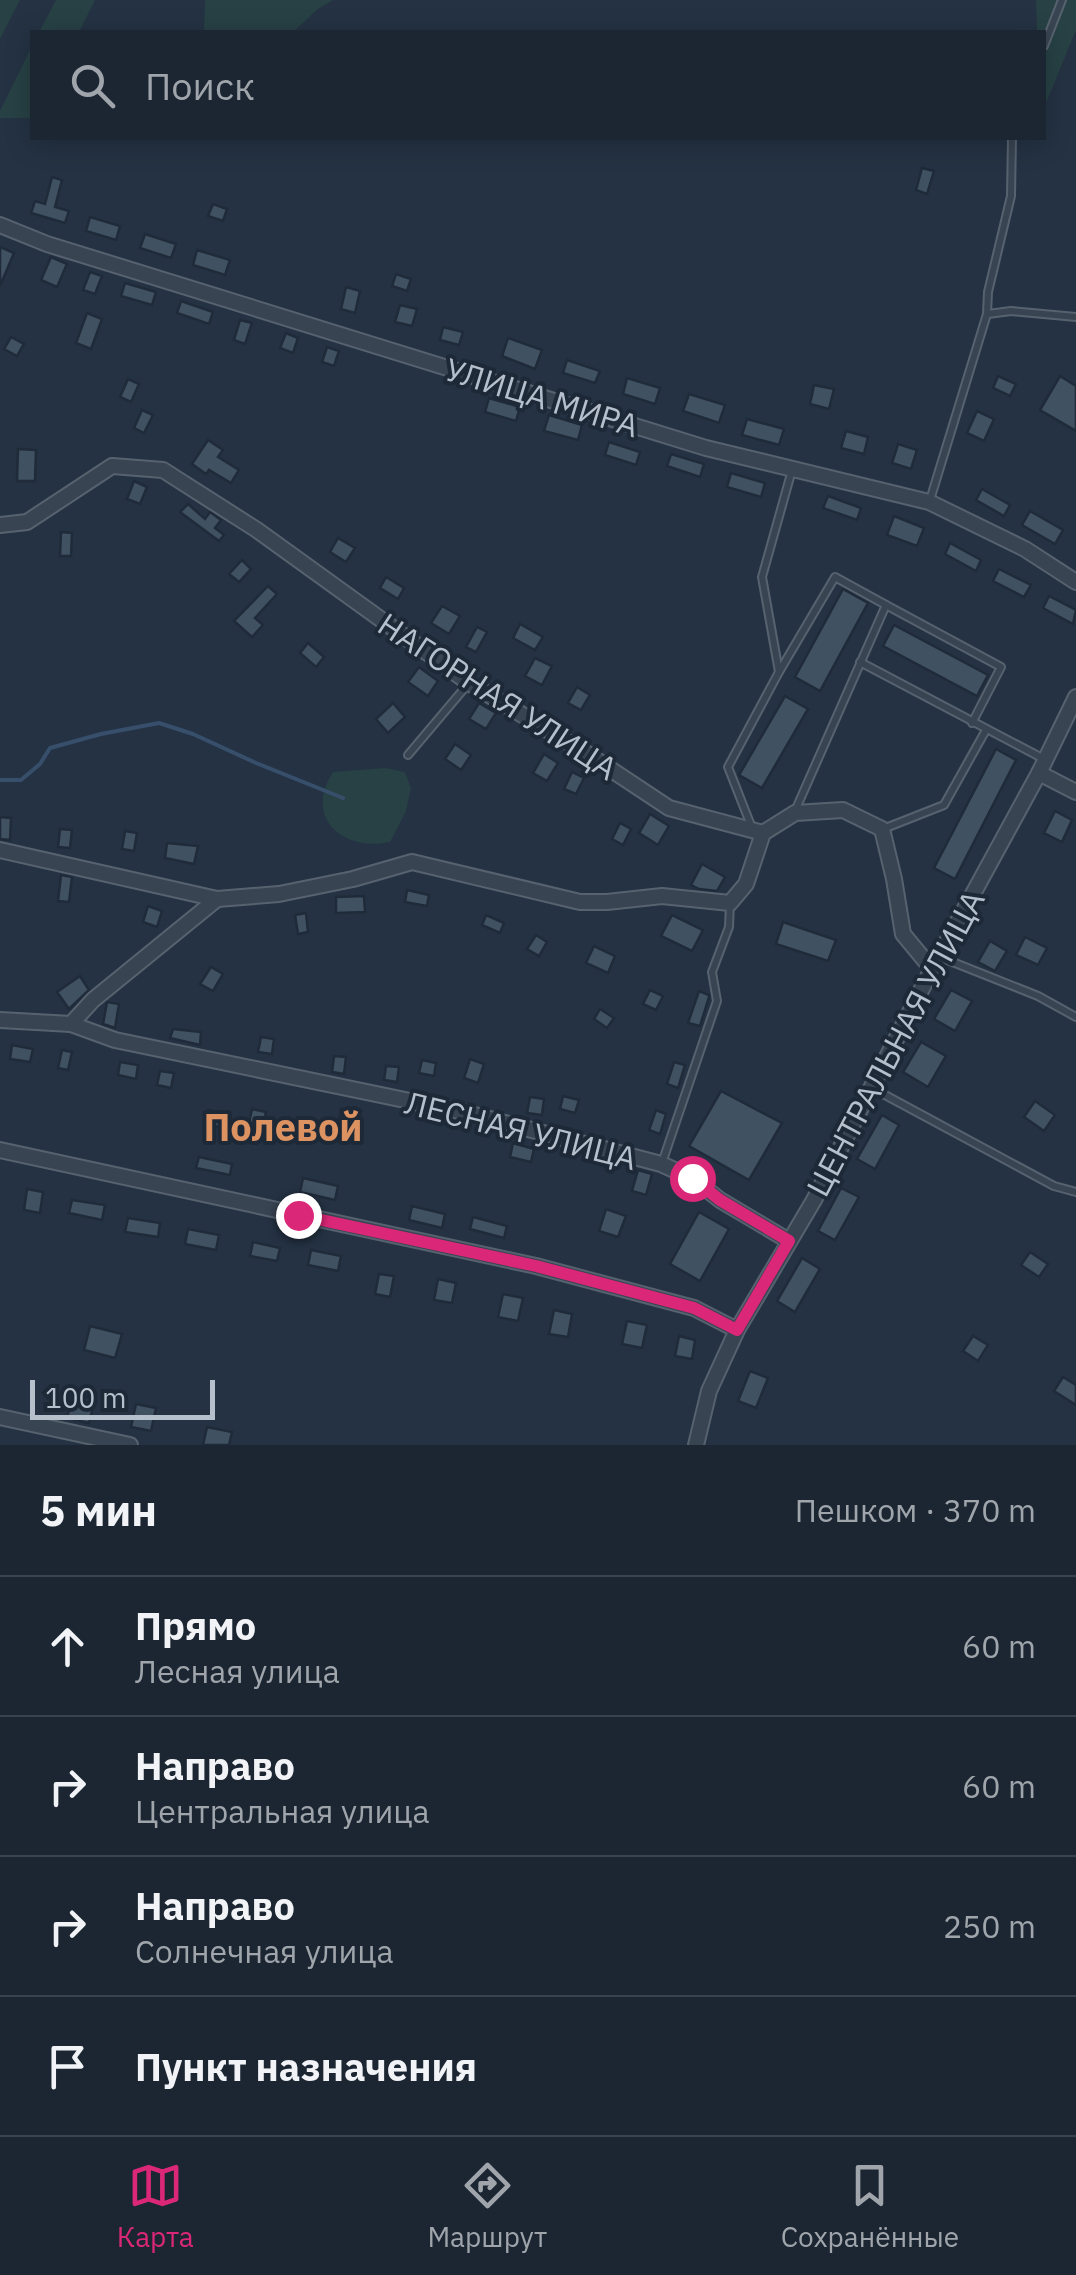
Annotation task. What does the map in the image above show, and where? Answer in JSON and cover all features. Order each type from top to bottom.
[{"type":"street","name":"УЛИЦА МИРА","points":[[0,225],[47,244],[706,448],[930,502],[1025,549],[1076,582]]},
{"type":"street","name":"НАГОРНАЯ УЛИЦА","points":[[0,525],[27,522],[112,466],[162,470],[256,530],[469,683],[586,752],[669,808],[758,832]]},
{"type":"street","name":"ЦЕНТРАЛЬНАЯ УЛИЦА","points":[[696,1445],[709,1392],[737,1330],[814,1200],[1076,698]]},
{"type":"street","points":[[1042,766],[1076,792]]},
{"type":"street","points":[[0,850],[218,899],[279,894],[412,862],[580,902],[662,896],[730,903],[746,884],[758,832],[794,812],[843,810],[882,829],[903,934],[935,963]]},
{"type":"street","points":[[71,1024],[93,1000],[218,899]]},
{"type":"street","name":"ЛЕСНАЯ УЛИЦА","points":[[0,1020],[71,1024],[115,1040],[463,1112],[661,1164],[692,1178],[720,1200],[789,1241]]},
{"type":"street","points":[[0,1150],[536,1266],[694,1308],[737,1330]]},
{"type":"street","points":[[0,1416],[130,1445]]},
{"type":"lane","points":[[1046,41],[1062,0]]},
{"type":"lane","points":[[930,502],[988,314],[988,292],[1011,196],[1012,140]]},
{"type":"lane","points":[[988,314],[1012,311],[1076,317]]},
{"type":"lane","points":[[779,672],[762,577],[792,469]]},
{"type":"lane","points":[[758,832],[728,767],[836,577],[1001,667],[972,723]]},
{"type":"lane","points":[[794,812],[886,605]]},
{"type":"lane","points":[[860,662],[986,730],[1042,766]]},
{"type":"lane","points":[[408,756],[469,683]]},
{"type":"lane","points":[[882,829],[944,804],[986,730]]},
{"type":"lane","points":[[661,1164],[718,1001],[712,972],[728,926],[730,903]]},
{"type":"lane","points":[[935,963],[1038,996],[1076,1018]]},
{"type":"lane","points":[[871,1088],[1054,1186],[1076,1192]]},
{"type":"green space","points":[[0,0],[20,0],[0,39]]},
{"type":"green space","points":[[56,0],[95,0],[80,30],[40,30]]},
{"type":"green space","points":[[205,0],[333,0],[295,30],[204,30]]},
{"type":"green space","points":[[1036,0],[1076,0],[1076,30],[1046,103],[1046,30],[1037,30]]},
{"type":"green space","points":[[30,50],[30,118],[0,118]]},
{"type":"green space","points":[[385,768],[405,772],[411,788],[406,811],[390,842],[357,842],[343,836],[325,817],[325,789],[333,772]]},
{"type":"building","points":[[922,168],[934,171],[927,194],[916,190]]},
{"type":"building","points":[[52,177],[62,180],[55,207],[69,211],[65,223],[31,213],[35,201],[45,204]]},
{"type":"building","points":[[213,204],[227,209],[223,221],[208,216]]},
{"type":"building","points":[[90,217],[120,226],[116,240],[86,231]]},
{"type":"building","points":[[145,234],[176,244],[171,258],[140,248]]},
{"type":"building","points":[[0,247],[14,253],[0,286]]},
{"type":"building","points":[[197,250],[230,260],[225,275],[193,265]]},
{"type":"building","points":[[51,257],[67,264],[57,287],[41,280]]},
{"type":"building","points":[[90,272],[102,276],[95,294],[83,290]]},
{"type":"building","points":[[396,274],[411,279],[407,291],[392,286]]},
{"type":"building","points":[[125,283],[156,292],[152,305],[121,296]]},
{"type":"building","points":[[346,287],[360,291],[355,313],[341,309]]},
{"type":"building","points":[[181,301],[213,312],[209,324],[177,313]]},
{"type":"building","points":[[400,305],[417,309],[412,326],[395,322]]},
{"type":"building","points":[[87,313],[102,319],[91,349],[76,343]]},
{"type":"building","points":[[240,320],[252,323],[245,344],[234,340]]},
{"type":"building","points":[[443,327],[463,332],[459,345],[440,340]]},
{"type":"building","points":[[286,333],[298,338],[293,353],[280,348]]},
{"type":"building","points":[[11,337],[24,344],[17,356],[4,349]]},
{"type":"building","points":[[508,338],[542,350],[535,369],[502,356]]},
{"type":"building","points":[[327,347],[339,351],[334,366],[322,362]]},
{"type":"building","points":[[567,360],[600,371],[595,383],[563,373]]},
{"type":"building","points":[[998,376],[1016,384],[1010,396],[993,388]]},
{"type":"building","points":[[1060,376],[1076,386],[1076,431],[1040,410]]},
{"type":"building","points":[[627,378],[660,388],[655,404],[623,394]]},
{"type":"building","points":[[128,379],[139,384],[131,402],[120,397]]},
{"type":"building","points":[[814,385],[834,389],[829,409],[810,404]]},
{"type":"building","points":[[689,394],[725,405],[719,423],[683,411]]},
{"type":"building","points":[[489,398],[520,407],[516,421],[485,412]]},
{"type":"building","points":[[142,410],[153,415],[144,433],[134,428]]},
{"type":"building","points":[[977,411],[994,419],[984,441],[967,433]]},
{"type":"building","points":[[549,415],[582,425],[578,440],[544,431]]},
{"type":"building","points":[[747,419],[784,429],[779,445],[742,435]]},
{"type":"building","points":[[846,431],[868,437],[864,454],[841,448]]},
{"type":"building","points":[[208,440],[223,450],[218,457],[239,470],[231,483],[192,464]]},
{"type":"building","points":[[609,442],[640,452],[636,465],[605,455]]},
{"type":"building","points":[[898,444],[917,450],[911,469],[892,463]]},
{"type":"building","points":[[18,449],[36,450],[35,481],[17,481]]},
{"type":"building","points":[[671,454],[704,464],[700,477],[667,466]]},
{"type":"building","points":[[731,473],[765,483],[761,497],[727,487]]},
{"type":"building","points":[[134,481],[147,487],[140,504],[127,499]]},
{"type":"building","points":[[982,489],[1010,505],[1004,516],[976,500]]},
{"type":"building","points":[[828,496],[861,508],[857,520],[823,508]]},
{"type":"building","points":[[188,504],[205,519],[210,512],[221,520],[215,528],[224,535],[219,541],[180,512]]},
{"type":"building","points":[[1030,511],[1063,530],[1055,544],[1022,525]]},
{"type":"building","points":[[894,516],[924,528],[917,546],[887,535]]},
{"type":"building","points":[[61,532],[72,533],[71,556],[60,556]]},
{"type":"building","points":[[338,538],[355,548],[346,562],[330,552]]},
{"type":"building","points":[[950,543],[981,560],[976,571],[945,554]]},
{"type":"building","points":[[242,560],[251,569],[239,582],[229,574]]},
{"type":"building","points":[[999,569],[1031,585],[1024,597],[993,581]]},
{"type":"building","points":[[386,577],[404,588],[398,599],[380,588]]},
{"type":"building","points":[[268,586],[277,594],[255,618],[263,625],[252,637],[234,621]]},
{"type":"building","points":[[843,589],[868,603],[820,691],[795,677]]},
{"type":"building","points":[[1049,596],[1076,610],[1073,624],[1043,608]]},
{"type":"building","points":[[442,606],[460,616],[449,634],[431,623]]},
{"type":"building","points":[[520,624],[543,637],[535,650],[513,638]]},
{"type":"building","points":[[894,625],[988,675],[977,696],[883,646]]},
{"type":"building","points":[[477,627],[487,632],[476,652],[466,647]]},
{"type":"building","points":[[308,643],[324,657],[316,667],[300,653]]},
{"type":"building","points":[[535,658],[552,666],[542,685],[525,676]]},
{"type":"building","points":[[419,667],[438,681],[428,696],[408,682]]},
{"type":"building","points":[[577,687],[590,695],[581,710],[568,703]]},
{"type":"building","points":[[785,696],[808,709],[762,788],[739,775]]},
{"type":"building","points":[[393,703],[405,717],[388,733],[376,719]]},
{"type":"building","points":[[479,703],[496,713],[486,729],[469,719]]},
{"type":"building","points":[[455,744],[471,755],[461,770],[445,759]]},
{"type":"building","points":[[996,749],[1016,760],[955,879],[934,868]]},
{"type":"building","points":[[544,754],[558,763],[547,781],[533,773]]},
{"type":"building","points":[[572,772],[584,778],[576,794],[564,789]]},
{"type":"building","points":[[1055,811],[1072,820],[1062,842],[1044,833]]},
{"type":"building","points":[[650,814],[669,826],[658,845],[639,833]]},
{"type":"building","points":[[0,817],[11,818],[10,840],[0,839]]},
{"type":"building","points":[[620,823],[631,829],[623,845],[612,839]]},
{"type":"building","points":[[60,829],[72,830],[70,848],[58,847]]},
{"type":"building","points":[[125,831],[137,833],[134,851],[122,849]]},
{"type":"building","points":[[167,843],[198,846],[194,864],[165,858]]},
{"type":"building","points":[[702,864],[725,877],[717,891],[691,885]]},
{"type":"building","points":[[61,875],[72,877],[69,902],[58,901]]},
{"type":"building","points":[[407,890],[429,895],[427,906],[405,902]]},
{"type":"building","points":[[364,896],[365,912],[336,913],[336,897]]},
{"type":"building","points":[[148,906],[162,911],[157,927],[143,922]]},
{"type":"building","points":[[306,913],[308,932],[298,934],[295,915]]},
{"type":"building","points":[[486,915],[504,923],[500,933],[482,925]]},
{"type":"building","points":[[672,915],[703,930],[692,951],[661,936]]},
{"type":"building","points":[[783,922],[836,940],[828,961],[776,944]]},
{"type":"building","points":[[536,935],[547,942],[539,956],[527,949]]},
{"type":"building","points":[[1025,937],[1047,948],[1038,965],[1016,955]]},
{"type":"building","points":[[990,941],[1007,951],[995,971],[978,962]]},
{"type":"building","points":[[594,946],[615,956],[608,973],[586,963]]},
{"type":"building","points":[[211,967],[223,974],[213,991],[200,984]]},
{"type":"building","points":[[80,976],[89,990],[69,1009],[57,992]]},
{"type":"building","points":[[650,990],[663,996],[656,1010],[643,1004]]},
{"type":"building","points":[[951,990],[972,1001],[955,1031],[934,1019]]},
{"type":"building","points":[[699,991],[709,995],[700,1026],[688,1023]]},
{"type":"building","points":[[107,1002],[119,1004],[115,1028],[103,1024]]},
{"type":"building","points":[[600,1009],[614,1018],[607,1028],[594,1019]]},
{"type":"building","points":[[173,1029],[201,1032],[200,1045],[170,1038]]},
{"type":"building","points":[[261,1037],[274,1039],[272,1054],[258,1052]]},
{"type":"building","points":[[921,1042],[946,1056],[928,1087],[903,1072]]},
{"type":"building","points":[[12,1045],[33,1049],[30,1062],[10,1059]]},
{"type":"building","points":[[62,1050],[72,1052],[68,1070],[58,1068]]},
{"type":"building","points":[[334,1056],[346,1057],[344,1074],[332,1072]]},
{"type":"building","points":[[470,1059],[484,1064],[478,1083],[464,1078]]},
{"type":"building","points":[[422,1060],[436,1063],[434,1076],[419,1073]]},
{"type":"building","points":[[120,1062],[138,1065],[136,1079],[118,1075]]},
{"type":"building","points":[[674,1062],[685,1065],[678,1088],[667,1084]]},
{"type":"building","points":[[386,1066],[399,1067],[397,1082],[384,1080]]},
{"type":"building","points":[[160,1071],[174,1073],[171,1088],[157,1085]]},
{"type":"building","points":[[721,1091],[782,1123],[749,1180],[689,1146]]},
{"type":"building","points":[[563,1096],[579,1100],[575,1113],[560,1109]]},
{"type":"building","points":[[530,1097],[544,1099],[542,1115],[527,1113]]},
{"type":"building","points":[[1035,1101],[1055,1115],[1044,1131],[1024,1117]]},
{"type":"building","points":[[252,1109],[266,1112],[262,1130],[248,1127]]},
{"type":"building","points":[[341,1109],[354,1112],[351,1130],[337,1127]]},
{"type":"building","points":[[208,1110],[231,1115],[228,1129],[205,1124]]},
{"type":"building","points":[[656,1110],[666,1114],[660,1134],[649,1130]]},
{"type":"building","points":[[882,1115],[899,1125],[875,1169],[857,1159]]},
{"type":"building","points":[[513,1143],[534,1149],[531,1162],[510,1157]]},
{"type":"building","points":[[199,1157],[232,1164],[230,1175],[196,1168]]},
{"type":"building","points":[[638,1170],[652,1174],[646,1195],[632,1191]]},
{"type":"building","points":[[303,1178],[338,1186],[335,1200],[300,1192]]},
{"type":"building","points":[[841,1188],[859,1197],[835,1240],[818,1231]]},
{"type":"building","points":[[27,1189],[43,1192],[40,1213],[24,1210]]},
{"type":"building","points":[[72,1200],[105,1205],[102,1220],[69,1213]]},
{"type":"building","points":[[412,1206],[445,1214],[442,1228],[409,1220]]},
{"type":"building","points":[[606,1209],[626,1216],[618,1237],[599,1231]]},
{"type":"building","points":[[699,1212],[729,1229],[700,1281],[670,1264]]},
{"type":"building","points":[[473,1217],[507,1226],[504,1238],[470,1229]]},
{"type":"building","points":[[128,1218],[160,1223],[158,1237],[125,1232]]},
{"type":"building","points":[[188,1229],[219,1235],[216,1250],[185,1244]]},
{"type":"building","points":[[253,1242],[280,1248],[277,1261],[250,1256]]},
{"type":"building","points":[[311,1250],[341,1256],[338,1271],[308,1265]]},
{"type":"building","points":[[1030,1252],[1048,1264],[1039,1277],[1021,1265]]},
{"type":"building","points":[[802,1258],[820,1269],[795,1312],[777,1301]]},
{"type":"building","points":[[379,1274],[394,1276],[390,1297],[375,1294]]},
{"type":"building","points":[[438,1279],[456,1283],[452,1303],[434,1300]]},
{"type":"building","points":[[503,1294],[523,1298],[518,1321],[498,1317]]},
{"type":"building","points":[[554,1310],[572,1314],[568,1337],[549,1334]]},
{"type":"building","points":[[627,1321],[647,1325],[642,1348],[622,1344]]},
{"type":"building","points":[[90,1326],[122,1334],[115,1358],[84,1350]]},
{"type":"building","points":[[679,1336],[695,1340],[692,1359],[675,1356]]},
{"type":"building","points":[[973,1336],[988,1345],[978,1361],[963,1351]]},
{"type":"building","points":[[750,1371],[768,1378],[756,1408],[738,1401]]},
{"type":"building","points":[[1063,1377],[1076,1385],[1076,1405],[1054,1391]]},
{"type":"building","points":[[73,1394],[95,1399],[89,1423],[67,1418]]},
{"type":"building","points":[[136,1404],[156,1408],[151,1431],[131,1427]]},
{"type":"building","points":[[207,1427],[232,1432],[229,1445],[203,1445]]},
{"type":"waterway","points":[[0,780],[21,780],[40,764],[50,748],[159,723],[343,798]]},
{"type":"district","name":"Полевой","points":[[283,1126]]},
{"type":"route","points":[[298,1215],[536,1266],[694,1308],[737,1330],[789,1241],[720,1200],[692,1178]]}]
